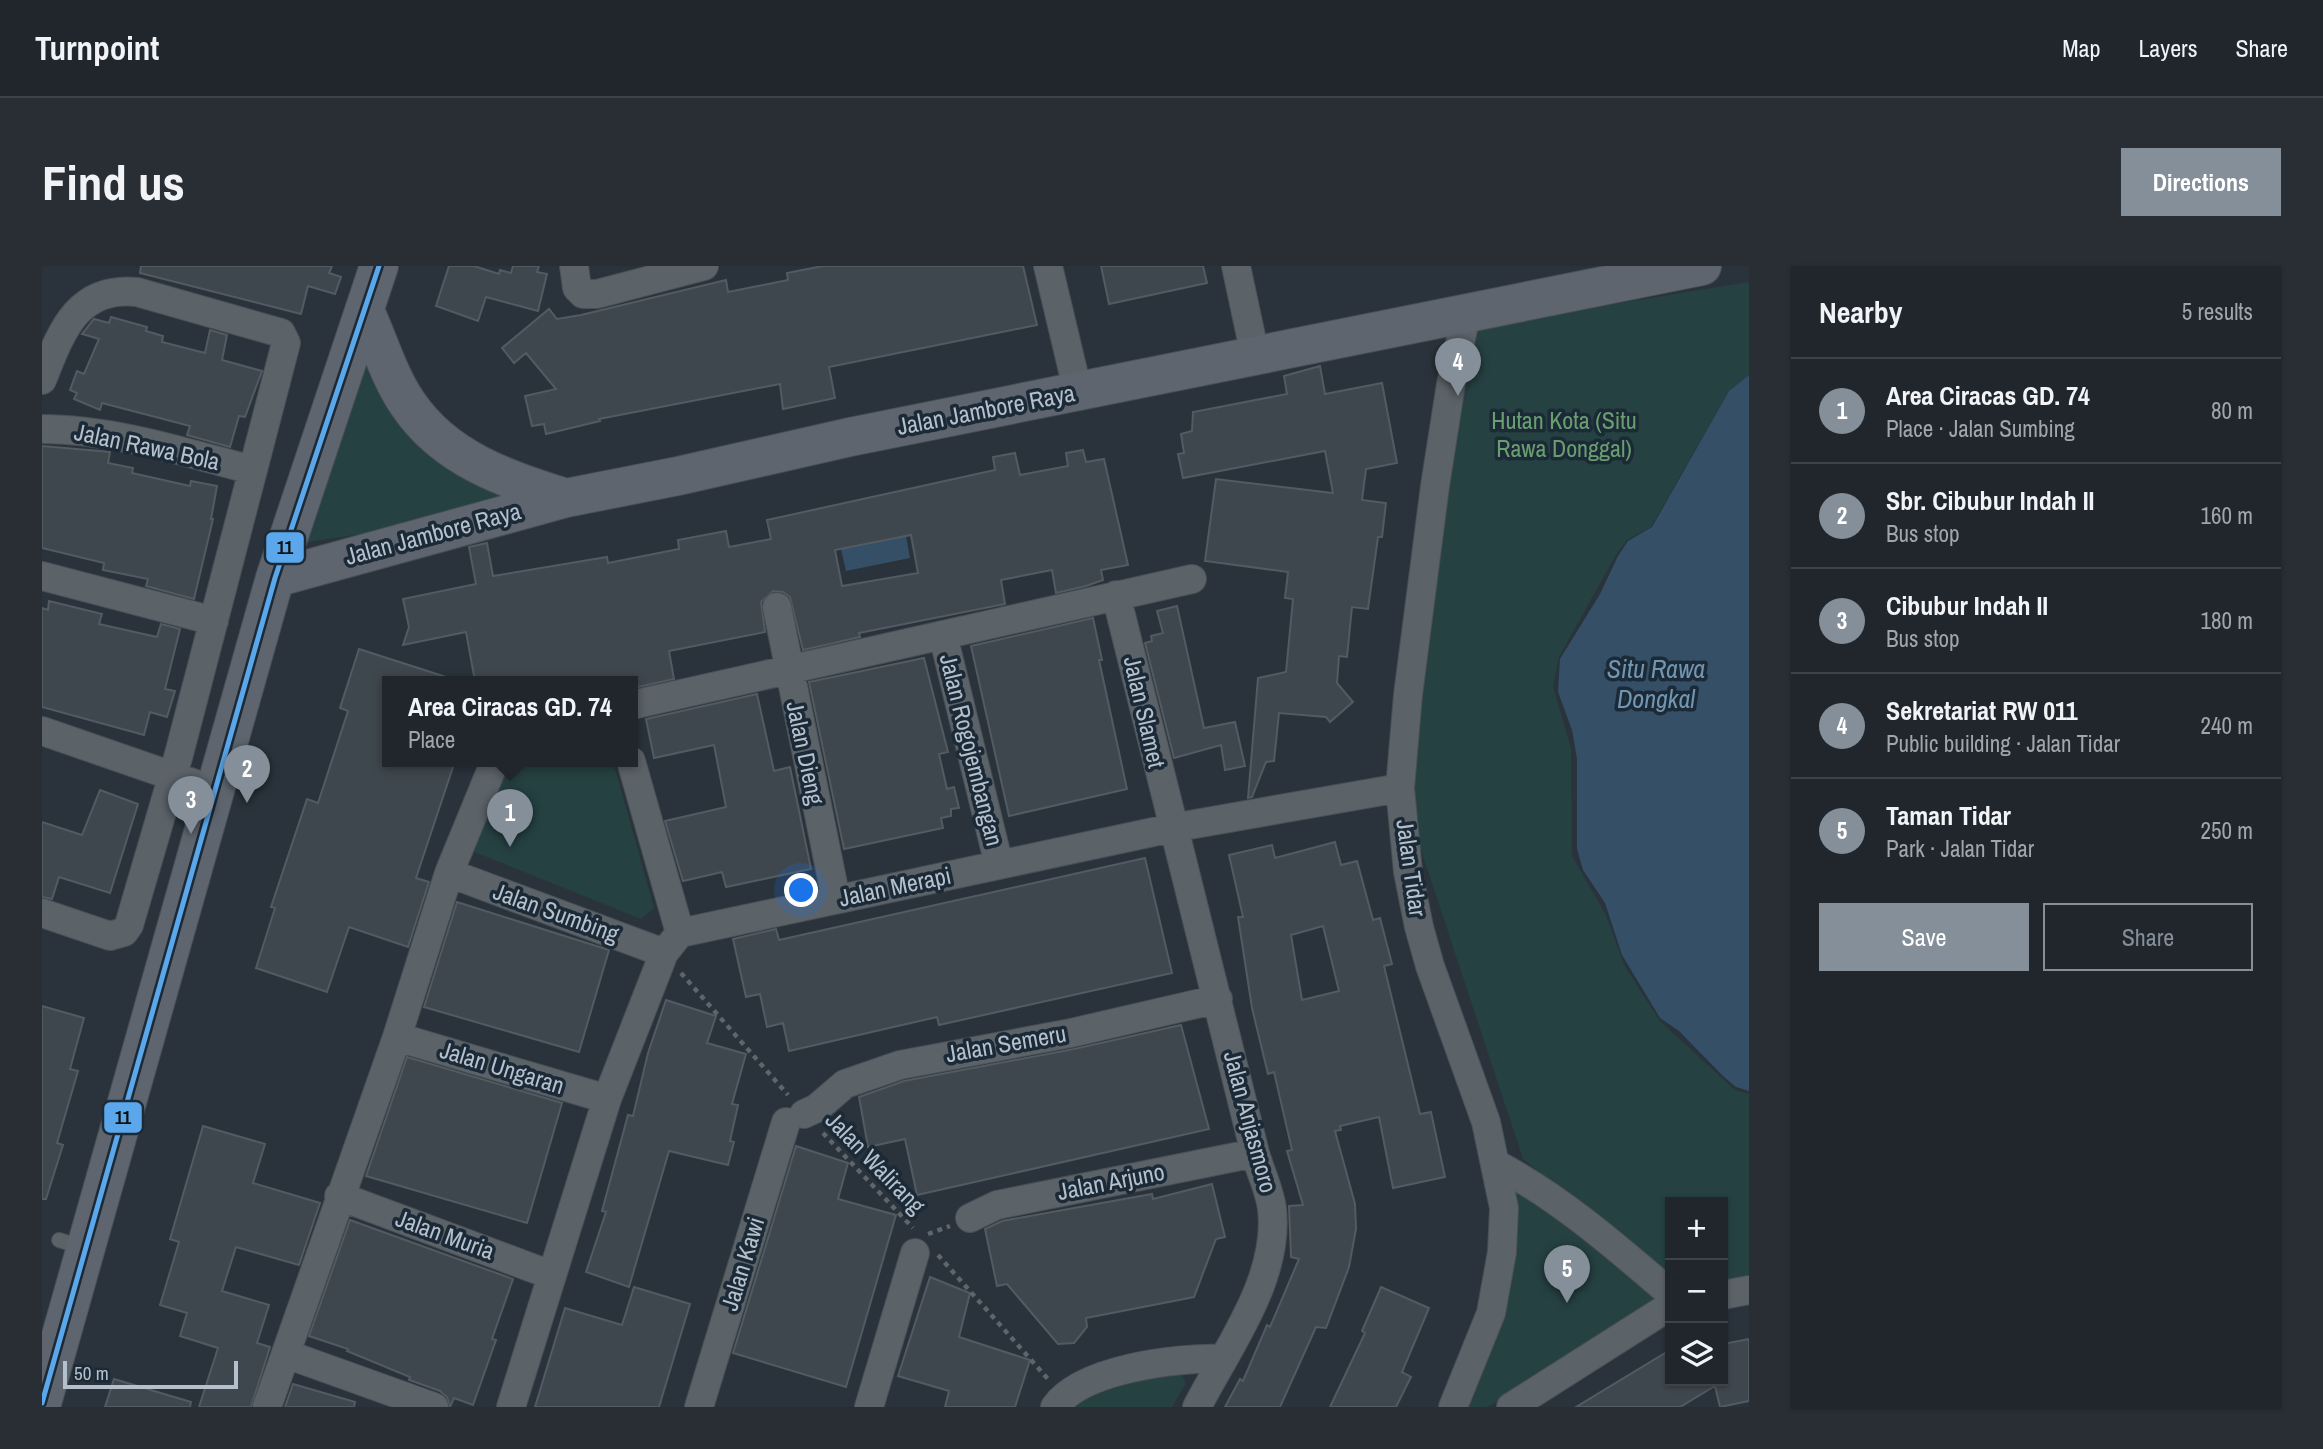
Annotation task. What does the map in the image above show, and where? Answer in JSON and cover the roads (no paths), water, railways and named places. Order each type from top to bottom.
[{"type":"street","points":[[42,1404],[73,1245],[216,791],[275,578],[379,266]]},
{"type":"street","points":[[574,266],[577,288],[583,294],[597,294],[704,266]]},
{"type":"street","points":[[1048,266],[1079,392]]},
{"type":"street","points":[[1236,266],[1255,355]]},
{"type":"street","name":"Jalan Jambore Raya","points":[[275,578],[566,498],[1467,311],[1702,266]]},
{"type":"street","name":"Jalan Rawa Bola","points":[[42,380],[67,324],[93,298],[117,290],[137,292],[281,333],[286,343],[172,778],[124,932],[110,936],[42,913]]},
{"type":"street","points":[[365,311],[407,402],[427,428],[475,465],[503,478],[566,498]]},
{"type":"street","name":"Jalan Tidar","points":[[1453,1407],[1492,1313],[1503,1252],[1504,1208],[1486,1122],[1430,966],[1419,927],[1408,872],[1400,788],[1408,695],[1435,486],[1451,384],[1467,311]]},
{"type":"street","name":"Jalan Rawa Bola","points":[[42,429],[81,432],[186,452],[252,470]]},
{"type":"street","points":[[42,576],[214,621]]},
{"type":"street","points":[[638,704],[1192,579]]},
{"type":"street","name":"Jalan Slamet","points":[[1116,595],[1172,828]]},
{"type":"street","name":"Jalan Dieng","points":[[777,607],[835,899]]},
{"type":"street","name":"Jalan Rogojembangan","points":[[943,635],[999,865]]},
{"type":"street","points":[[42,731],[216,791]]},
{"type":"street","points":[[267,1407],[397,1037],[449,873],[493,767]]},
{"type":"street","points":[[511,1407],[607,1099],[672,943],[632,767]]},
{"type":"street","name":"Jalan Merapi","points":[[672,943],[835,899],[1172,828],[1400,788]]},
{"type":"street","name":"Jalan Anjasmoro","points":[[1172,828],[1218,999],[1255,1153],[1272,1208],[1271,1241],[1256,1292],[1198,1407]]},
{"type":"street","name":"Jalan Sumbing","points":[[449,873],[672,943]]},
{"type":"street","name":"Jalan Semeru","points":[[795,1118],[817,1108],[845,1084],[900,1065],[1093,1028],[1218,999]]},
{"type":"street","name":"Jalan Ungaran","points":[[397,1037],[607,1099]]},
{"type":"street","name":"Jalan Kawi","points":[[699,1407],[795,1118]]},
{"type":"street","name":"Jalan Arjuno","points":[[970,1218],[997,1205],[1255,1153]]},
{"type":"street","points":[[1496,1164],[1528,1181],[1593,1228],[1665,1289]]},
{"type":"street","name":"Jalan Muria","points":[[339,1196],[551,1275]]},
{"type":"street","points":[[869,1407],[918,1245]]},
{"type":"street","points":[[1728,1294],[1749,1290]]},
{"type":"street","points":[[1511,1407],[1665,1309]]},
{"type":"street","points":[[286,1354],[434,1407]]},
{"type":"street","points":[[1059,1401],[1117,1372],[1188,1357],[1221,1359]]},
{"type":"water","name":"Situ Rawa Dongkal","points":[[1749,375],[1749,1091],[1736,1087],[1679,1031],[1660,1018],[1622,955],[1605,903],[1583,870],[1577,849],[1577,759],[1572,730],[1558,692],[1560,659],[1600,594],[1618,556],[1628,541],[1652,527],[1729,391]]},
{"type":"water","points":[[906,536],[910,558],[846,571],[841,549]]},
{"type":"place","name":"Sekretariat RW 011","points":[[1458,396]]},
{"type":"place","name":"Sbr. Cibubur Indah II","points":[[247,803]]},
{"type":"place","name":"Cibubur Indah II","points":[[191,834]]},
{"type":"place","name":"Area Ciracas GD. 74","points":[[510,847]]},
{"type":"place","name":"Taman Tidar","points":[[1567,1303]]},
{"type":"park label","name":"Hutan Kota (Situ Rawa Donggal)","points":[[1564,435]]}]
